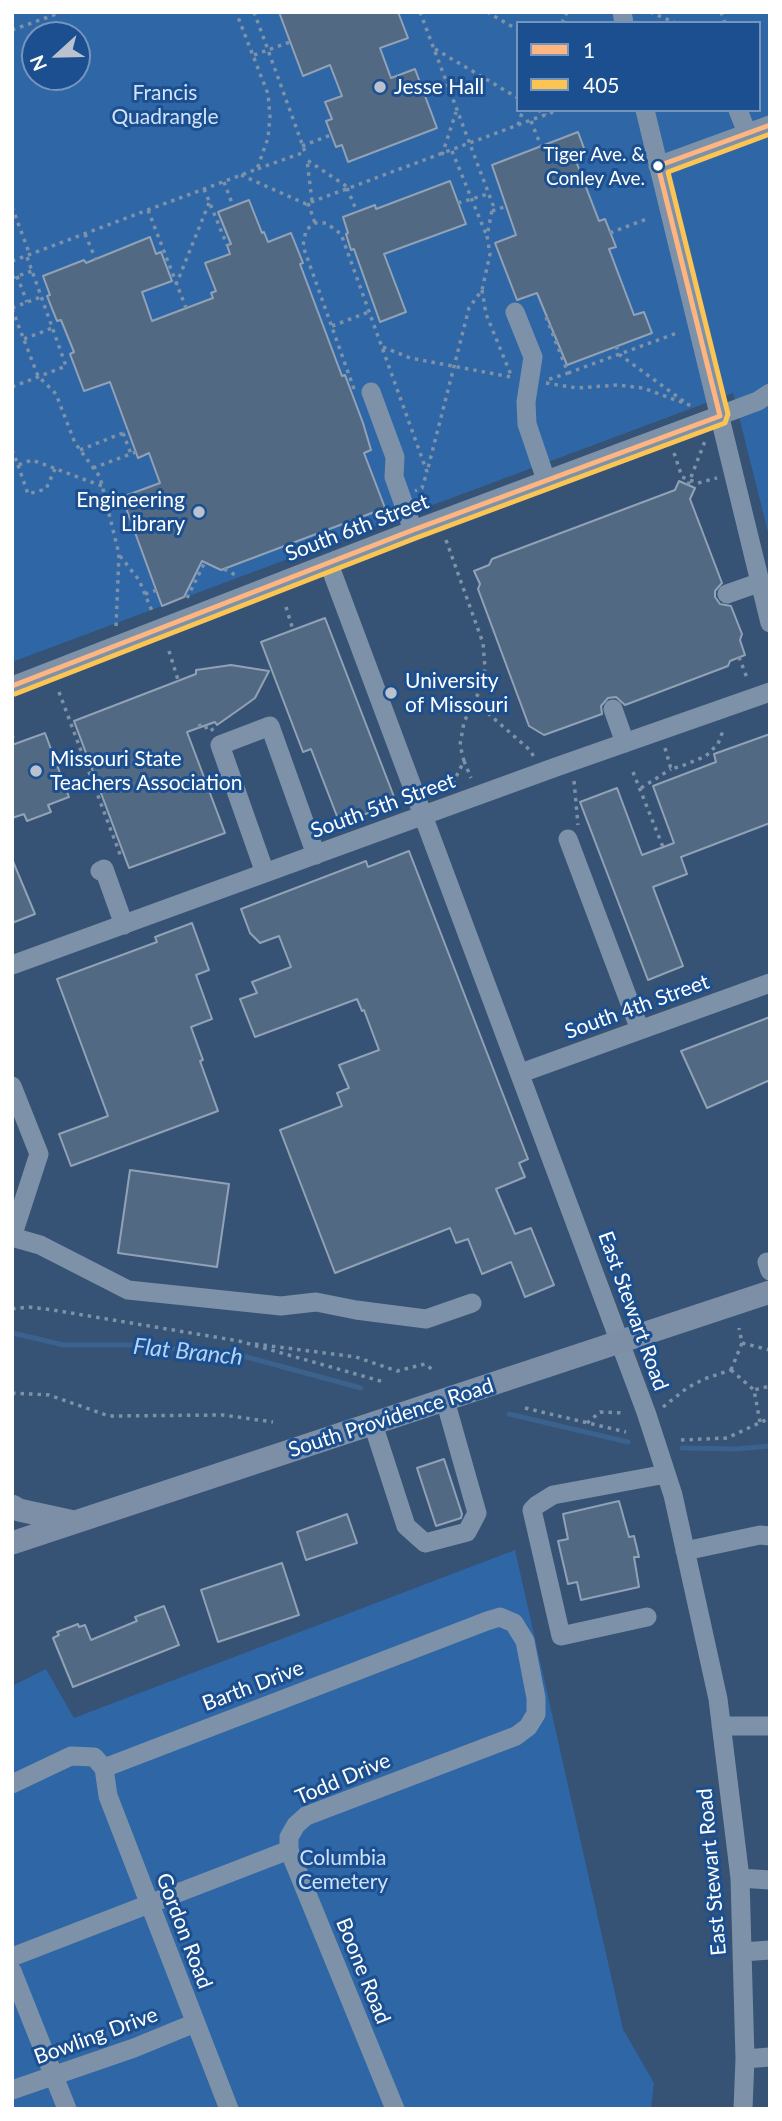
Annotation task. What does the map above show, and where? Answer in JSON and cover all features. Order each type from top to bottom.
[{"type":"main road","name":"South Providence Road","points":[[12,1543],[770,1292]]},
{"type":"main road","points":[[12,1506],[19,1510],[74,1522]]},
{"type":"street","points":[[645,112],[720,416],[762,553],[761,582],[770,623]]},
{"type":"street","points":[[739,112],[747,133]]},
{"type":"street","points":[[658,166],[770,125]]},
{"type":"street","points":[[515,312],[533,357],[526,402],[527,425],[546,480]]},
{"type":"street","name":"South 6th Street","points":[[12,686],[413,530],[720,416],[758,401],[770,393]]},
{"type":"street","points":[[365,396],[395,457],[394,477],[413,530]]},
{"type":"street","name":"East Stewart Road","points":[[329,564],[521,1073],[646,1412],[673,1495],[718,1699],[740,1878],[745,2059],[743,2109]]},
{"type":"street","points":[[727,594],[761,582]]},
{"type":"street","name":"South 5th Street","points":[[12,965],[770,692]]},
{"type":"street","points":[[613,709],[625,743]]},
{"type":"street","points":[[265,873],[220,745],[270,726],[316,855]]},
{"type":"street","points":[[568,839],[640,1030]]},
{"type":"street","points":[[100,871],[104,869],[124,925]]},
{"type":"street","name":"South 4th Street","points":[[521,1073],[770,983]]},
{"type":"street","points":[[12,1086],[39,1154],[12,1237],[40,1245],[128,1290],[281,1306],[316,1302],[426,1319],[472,1303]]},
{"type":"street","points":[[373,1424],[406,1527],[425,1543],[467,1532],[477,1513],[445,1400]]},
{"type":"street","points":[[647,1617],[561,1636],[533,1510],[553,1495],[666,1474]]},
{"type":"street","points":[[685,1550],[760,1535],[770,1536]]},
{"type":"street","name":"Barth Drive","points":[[104,1768],[487,1621],[500,1617],[514,1623]]},
{"type":"street","name":"Todd Drive","points":[[289,1850],[289,1837],[296,1825],[306,1816],[516,1736],[528,1727],[536,1714],[536,1698],[525,1641],[514,1623]]},
{"type":"street","points":[[721,1726],[770,1726]]},
{"type":"street","points":[[12,1784],[71,1756],[94,1757],[104,1768]]},
{"type":"street","name":"Gordon Road","points":[[104,1768],[108,1796],[229,2109]]},
{"type":"street","points":[[12,1957],[289,1850]]},
{"type":"street","name":"Boone Road","points":[[289,1850],[394,2109]]},
{"type":"street","points":[[740,1878],[770,1880]]},
{"type":"street","points":[[742,1952],[770,1950]]},
{"type":"street","points":[[12,1971],[66,2109]]},
{"type":"street","name":"Bowling Drive","points":[[12,2090],[134,2048],[195,2023]]},
{"type":"street","points":[[745,2059],[770,2057]]},
{"type":"path","points":[[12,29],[62,12]]},
{"type":"path","points":[[236,12],[268,94],[268,138],[257,169]]},
{"type":"path","points":[[254,12],[307,160],[310,202],[315,223]]},
{"type":"path","points":[[420,12],[493,205],[486,236]]},
{"type":"path","points":[[487,12],[516,29]]},
{"type":"path","points":[[650,12],[671,21]]},
{"type":"path","points":[[254,56],[290,42]]},
{"type":"path","points":[[434,49],[516,97]]},
{"type":"path","points":[[442,155],[457,110]]},
{"type":"path","points":[[517,126],[522,112]]},
{"type":"path","points":[[541,112],[545,115]]},
{"type":"path","points":[[242,175],[306,204],[553,112]]},
{"type":"path","points":[[531,121],[541,146]]},
{"type":"path","points":[[302,146],[331,135]]},
{"type":"path","points":[[401,496],[422,488],[469,309],[482,290],[490,254],[486,236],[452,151]]},
{"type":"path","points":[[12,261],[304,152]]},
{"type":"path","points":[[307,160],[348,188],[357,212]]},
{"type":"path","points":[[224,182],[233,206]]},
{"type":"path","points":[[204,189],[227,245]]},
{"type":"path","points":[[458,203],[488,194]]},
{"type":"path","points":[[176,285],[209,203]]},
{"type":"path","points":[[492,211],[507,205]]},
{"type":"path","points":[[12,207],[66,366],[12,387]]},
{"type":"path","points":[[148,210],[187,308]]},
{"type":"path","points":[[610,233],[649,218]]},
{"type":"path","points":[[365,396],[332,326],[303,246],[306,230],[315,223],[327,223],[341,234],[346,243],[427,472]]},
{"type":"path","points":[[85,234],[96,260]]},
{"type":"path","points":[[27,302],[15,277],[32,271]]},
{"type":"path","points":[[482,290],[486,314],[511,377]]},
{"type":"path","points":[[41,297],[12,308],[38,376],[56,394],[79,450],[100,477],[119,554],[114,647]]},
{"type":"path","points":[[332,326],[369,312]]},
{"type":"path","points":[[546,317],[568,373]]},
{"type":"path","points":[[24,339],[52,328]]},
{"type":"path","points":[[542,382],[677,333]]},
{"type":"path","points":[[617,346],[620,355],[690,406]]},
{"type":"path","points":[[79,450],[126,432],[134,453],[93,468]]},
{"type":"path","points":[[689,483],[705,441]]},
{"type":"path","points":[[12,450],[28,494],[46,489],[55,468]]},
{"type":"path","points":[[674,453],[682,477],[689,483],[717,478]]},
{"type":"path","points":[[18,465],[32,460],[102,486]]},
{"type":"path","points":[[446,540],[483,643],[483,684],[464,723],[460,745],[473,782]]},
{"type":"path","points":[[119,554],[139,580],[152,611]]},
{"type":"path","points":[[187,598],[205,562]]},
{"type":"path","points":[[224,569],[241,578]]},
{"type":"path","points":[[145,594],[157,590]]},
{"type":"path","points":[[286,607],[293,629]]},
{"type":"path","points":[[169,651],[179,683]]},
{"type":"path","points":[[739,657],[747,678]]},
{"type":"path","points":[[59,692],[121,857]]},
{"type":"path","points":[[475,702],[531,751],[534,759]]},
{"type":"path","points":[[641,788],[671,769],[706,756],[718,744],[724,726]]},
{"type":"path","points":[[12,735],[15,743]]},
{"type":"path","points":[[665,747],[671,769]]},
{"type":"path","points":[[449,790],[464,761]]},
{"type":"path","points":[[568,839],[579,828],[573,761]]},
{"type":"path","points":[[633,772],[663,847]]},
{"type":"path","points":[[12,1309],[41,1308],[239,1342],[356,1357],[397,1371],[425,1364],[433,1370]]},
{"type":"path","points":[[731,1370],[742,1342],[739,1328]]},
{"type":"path","points":[[239,1342],[384,1382]]},
{"type":"path","points":[[742,1342],[770,1350]]},
{"type":"path","points":[[646,1412],[662,1408],[687,1388],[704,1379],[731,1370]]},
{"type":"path","points":[[731,1370],[754,1390],[760,1422]]},
{"type":"path","points":[[754,1390],[770,1386]]},
{"type":"path","points":[[12,1393],[49,1395],[109,1416],[223,1415],[273,1422]]},
{"type":"path","points":[[525,1408],[626,1432]]},
{"type":"path","points":[[587,1423],[600,1412],[625,1413]]},
{"type":"path","points":[[681,1440],[727,1438],[770,1418]]},
{"type":"green space","name":"Francis Quadrangle","points":[[12,12],[770,12],[770,540],[733,393],[12,662]]},
{"type":"green space","name":"Columbia Cemetery","points":[[515,1550],[623,2029],[654,2083],[651,2109],[12,2109],[12,1686],[46,1669],[74,1718]]},
{"type":"building","name":"Jesse Hall","points":[[279,12],[398,12],[408,38],[380,48],[391,78],[415,69],[437,128],[348,162],[342,145],[336,147],[326,121],[332,119],[325,102],[342,96],[330,65],[303,76]]},
{"type":"building","points":[[578,132],[585,151],[574,156],[599,221],[605,219],[616,247],[609,249],[634,315],[644,312],[652,333],[567,365],[537,293],[517,300],[495,243],[516,235],[492,165]]},
{"type":"building","points":[[450,181],[466,224],[384,254],[406,312],[380,322],[354,249],[351,250],[343,217],[375,205],[376,209]]},
{"type":"building","points":[[249,200],[268,242],[291,233],[342,376],[345,375],[363,423],[371,450],[364,453],[385,508],[221,570],[202,561],[184,597],[162,606],[122,497],[160,483],[149,453],[138,458],[110,382],[84,391],[70,354],[74,352],[61,320],[57,321],[47,296],[50,295],[43,276],[84,260],[86,263],[150,237],[156,254],[161,252],[172,281],[142,292],[152,321],[213,298],[211,293],[216,291],[205,263],[230,254],[227,245],[231,244],[218,212]]},
{"type":"building","points":[[679,481],[695,488],[690,499],[722,583],[715,591],[715,597],[720,604],[731,606],[742,634],[740,640],[745,655],[730,661],[728,666],[625,705],[616,697],[608,698],[601,706],[602,714],[544,735],[529,726],[478,589],[480,584],[474,571],[489,565],[492,559],[675,490]]},
{"type":"building","points":[[325,618],[396,802],[340,824],[311,749],[303,752],[261,642]]},
{"type":"building","points":[[231,665],[269,671],[255,698],[217,725],[215,722],[187,732],[225,833],[129,868],[74,721],[196,674],[196,670]]},
{"type":"building","name":"Missouri State Teachers Association","points":[[45,733],[69,797],[48,805],[51,812],[27,821],[24,814],[12,818],[12,745]]},
{"type":"building","points":[[770,734],[770,823],[681,857],[687,874],[653,887],[683,966],[648,980],[580,802],[617,788],[642,855],[674,843],[653,786],[716,762],[714,754]]},
{"type":"building","points":[[409,851],[528,1159],[519,1163],[525,1177],[496,1189],[515,1234],[531,1228],[554,1285],[525,1297],[511,1262],[482,1274],[468,1239],[456,1243],[450,1228],[335,1273],[280,1130],[342,1106],[337,1093],[349,1088],[339,1065],[379,1050],[357,999],[255,1037],[240,999],[257,993],[252,982],[291,967],[279,936],[260,943],[250,933],[241,909],[366,861],[368,867]]},
{"type":"building","points":[[12,859],[35,914],[12,923]]},
{"type":"building","points":[[192,923],[209,970],[196,975],[212,1019],[191,1027],[218,1111],[71,1166],[59,1134],[108,1116],[57,979],[157,942],[155,937]]},
{"type":"building","points":[[770,1017],[770,1080],[707,1108],[681,1051]]},
{"type":"building","points":[[130,1170],[229,1184],[217,1267],[118,1253]]},
{"type":"building","points":[[444,1459],[462,1514],[461,1518],[436,1526],[417,1468]]},
{"type":"building","points":[[619,1501],[629,1537],[634,1536],[639,1557],[634,1557],[639,1587],[581,1600],[577,1582],[568,1584],[558,1541],[568,1539],[563,1514]]},
{"type":"building","points":[[347,1514],[357,1543],[306,1560],[297,1532]]},
{"type":"building","points":[[282,1563],[299,1615],[218,1642],[201,1590]]},
{"type":"building","points":[[164,1606],[179,1645],[73,1687],[53,1638],[59,1635],[57,1632],[78,1624],[79,1627],[85,1625],[91,1640],[137,1621],[135,1617]]},
{"type":"waterway","name":"Flat Branch","points":[[12,1333],[64,1345],[135,1345],[243,1356],[361,1388]]},
{"type":"waterway","name":"Flat Branch","points":[[509,1414],[628,1442]]},
{"type":"waterway","name":"Flat Branch","points":[[682,1448],[736,1449],[770,1446]]},
{"type":"transit line","name":"1","points":[[12,686],[413,530],[720,416],[658,166],[770,125]]},
{"type":"transit line","name":"405","points":[[15,694],[416,538],[725,423],[728,414],[668,172],[770,134]]},
{"type":"place","name":"Jesse Hall","points":[[380,87]]},
{"type":"place","name":"Tiger Ave. & Conley Ave.","points":[[658,166]]},
{"type":"place","name":"Engineering Library","points":[[199,512]]},
{"type":"place","name":"University of Missouri","points":[[391,693]]},
{"type":"place","name":"Missouri State Teachers Association","points":[[36,771]]}]
